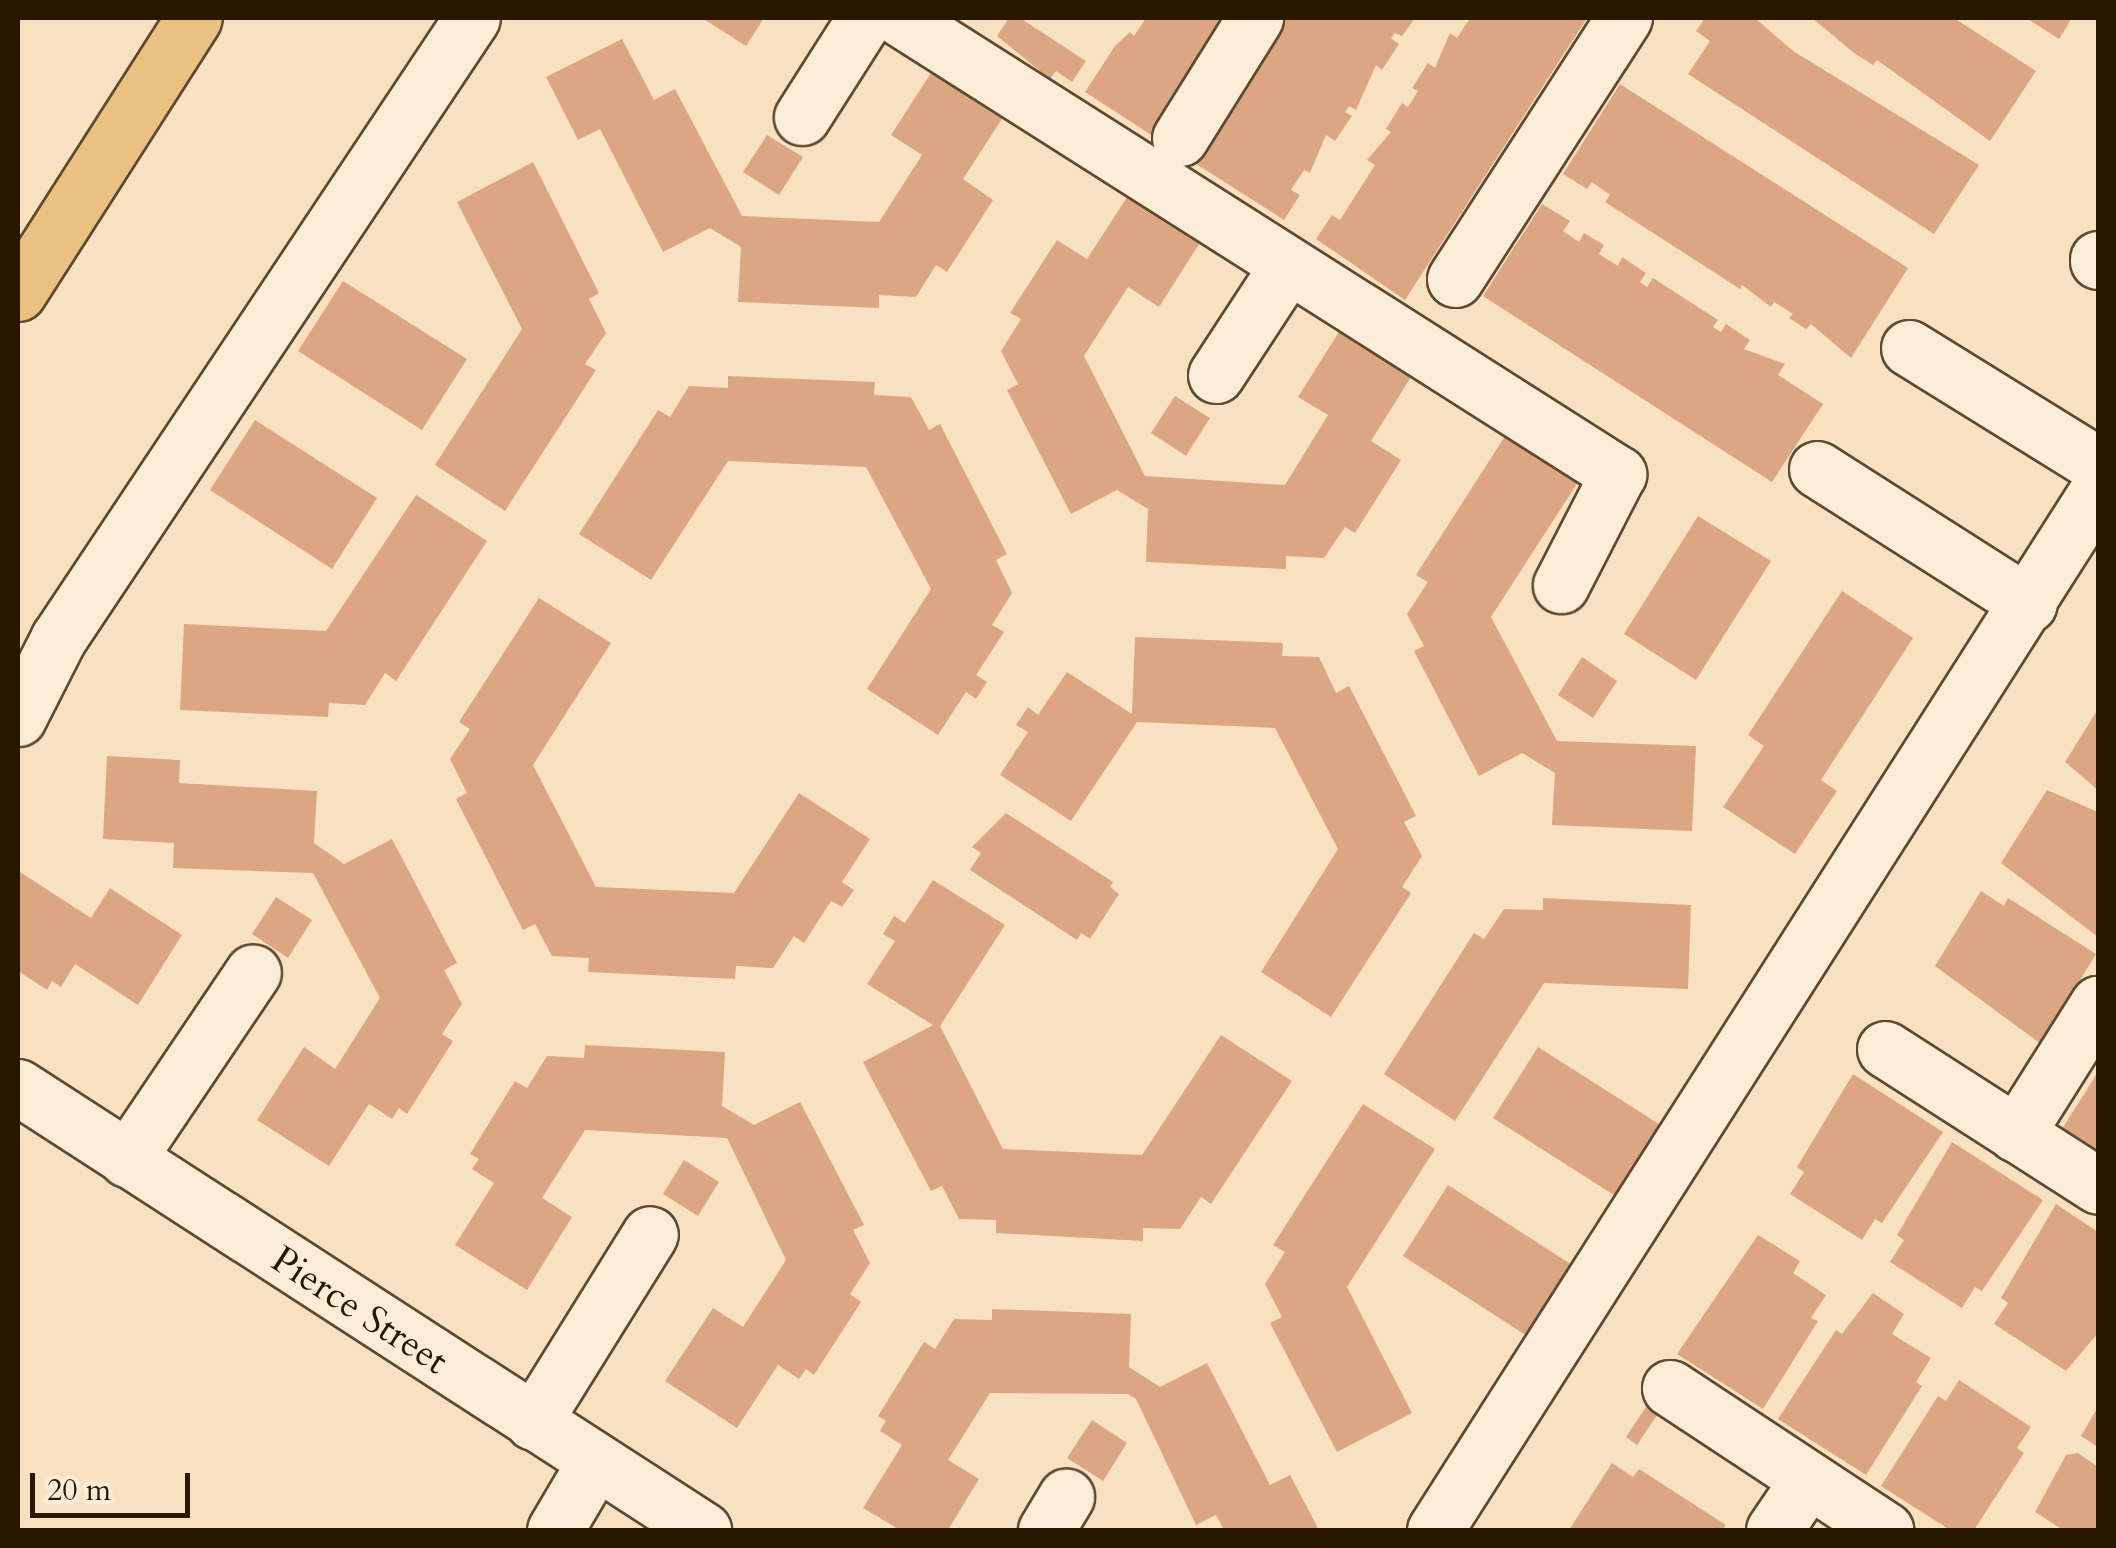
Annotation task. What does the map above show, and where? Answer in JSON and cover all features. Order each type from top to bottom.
[{"type":"main road","points":[[18,293],[194,18]]},
{"type":"street","points":[[18,718],[58,639],[472,18]]},
{"type":"street","points":[[802,116],[865,18]]},
{"type":"street","points":[[900,18],[1618,474],[1562,585]]},
{"type":"street","points":[[1180,138],[1254,18]]},
{"type":"street","points":[[1455,279],[1624,18]]},
{"type":"street","points":[[1216,375],[1288,265]]},
{"type":"street","points":[[1909,348],[2098,465]]},
{"type":"street","points":[[1817,469],[2029,604]]},
{"type":"street","points":[[1435,1530],[2029,604],[2098,490]]},
{"type":"street","points":[[128,1159],[253,972]]},
{"type":"street","points":[[2016,1134],[2098,1004]]},
{"type":"street","points":[[1885,1049],[2098,1186]]},
{"type":"street","name":"Pierce Street","points":[[18,1086],[704,1530]]},
{"type":"street","points":[[533,1422],[650,1234]]},
{"type":"street","points":[[1670,1388],[1885,1530]]},
{"type":"street","points":[[556,1530],[595,1462]]},
{"type":"street","points":[[1774,1530],[1808,1480]]},
{"type":"building","points":[[702,18],[764,18],[746,46]]},
{"type":"building","points":[[1009,18],[1020,18],[1086,61],[1072,82],[1056,71],[1050,79],[997,36]]},
{"type":"building","points":[[1146,18],[1233,18],[1156,138],[1085,92],[1115,46],[1130,32],[1134,36]]},
{"type":"building","points":[[1287,18],[1415,18],[1402,36],[1395,33],[1391,38],[1399,44],[1382,70],[1376,65],[1356,110],[1349,106],[1345,112],[1352,116],[1335,141],[1326,135],[1310,173],[1304,170],[1291,190],[1300,195],[1284,220],[1193,162]]},
{"type":"building","points":[[1470,18],[1587,18],[1405,300],[1316,239],[1332,215],[1340,220],[1375,165],[1367,160],[1391,132],[1386,129],[1402,103],[1408,107],[1418,91],[1412,88],[1428,63],[1435,68],[1450,33],[1457,38]]},
{"type":"building","points":[[1705,18],[1755,18],[1793,51],[1979,165],[1934,234],[1688,74],[1710,41],[1696,31]]},
{"type":"building","points":[[1812,18],[1954,18],[2036,71],[1990,141],[1877,60],[1873,65],[1854,53]]},
{"type":"building","points":[[2026,18],[2072,18],[2059,39]]},
{"type":"building","points":[[622,39],[654,100],[675,89],[742,216],[879,222],[922,155],[891,135],[938,62],[1009,108],[963,179],[993,200],[947,272],[936,265],[916,297],[879,295],[879,308],[738,302],[741,247],[710,228],[663,252],[600,129],[578,140],[546,77]]},
{"type":"building","points":[[1620,84],[1908,268],[1851,358],[1811,324],[1806,329],[1789,318],[1793,314],[1774,302],[1771,307],[1742,285],[1740,289],[1605,202],[1610,195],[1592,182],[1587,189],[1563,174]]},
{"type":"building","points":[[767,135],[803,157],[779,195],[743,172]]},
{"type":"building","points":[[533,162],[599,293],[589,299],[606,333],[585,364],[596,370],[505,511],[435,465],[522,329],[457,202]]},
{"type":"building","points":[[1133,188],[1206,233],[1159,307],[1128,287],[1084,356],[1145,476],[1285,485],[1328,415],[1298,397],[1344,324],[1416,369],[1371,441],[1401,460],[1355,533],[1345,527],[1324,558],[1286,556],[1286,569],[1146,562],[1148,509],[1117,490],[1071,514],[1007,390],[1018,384],[1001,351],[1021,319],[1010,313],[1057,240],[1087,259]]},
{"type":"building","points":[[1542,204],[1570,221],[1563,231],[1579,242],[1584,233],[1604,245],[1599,254],[1618,266],[1622,257],[1646,273],[1640,282],[1647,287],[1653,278],[1718,320],[1713,327],[1721,332],[1726,324],[1750,340],[1744,349],[1785,364],[1778,375],[1823,404],[1772,482],[1483,296]]},
{"type":"building","points":[[343,281],[467,359],[422,430],[298,351]]},
{"type":"building","points":[[728,376],[875,382],[874,395],[911,397],[929,430],[940,424],[1007,554],[996,560],[1012,593],[992,625],[1004,632],[976,675],[987,682],[976,699],[966,692],[938,735],[867,689],[931,589],[866,467],[728,461],[651,580],[579,534],[658,410],[670,417],[689,386],[728,388]]},
{"type":"building","points":[[1175,396],[1210,418],[1186,456],[1151,433]]},
{"type":"building","points":[[255,420],[377,498],[332,569],[210,490]]},
{"type":"building","points":[[1509,430],[1582,476],[1491,617],[1557,741],[1696,746],[1692,831],[1552,825],[1555,773],[1522,753],[1479,776],[1414,651],[1424,646],[1407,614],[1428,582],[1416,575]]},
{"type":"building","points":[[416,495],[487,541],[396,681],[385,673],[365,705],[329,703],[328,717],[180,710],[184,624],[326,631]]},
{"type":"building","points":[[1698,516],[1771,561],[1696,680],[1624,634]]},
{"type":"building","points":[[1842,591],[1913,638],[1821,780],[1837,791],[1795,854],[1723,807],[1764,746],[1748,735]]},
{"type":"building","points":[[539,598],[611,643],[533,765],[596,887],[734,893],[799,793],[870,839],[842,882],[854,890],[842,907],[831,901],[804,943],[794,936],[773,968],[736,966],[735,979],[588,972],[589,958],[552,956],[535,924],[523,930],[456,799],[467,793],[450,759],[470,729],[459,722]]},
{"type":"building","points":[[1135,637],[1283,643],[1282,656],[1319,657],[1336,693],[1349,686],[1416,816],[1404,822],[1422,856],[1402,887],[1411,893],[1331,1017],[1261,972],[1338,849],[1275,728],[1137,722],[1071,821],[1000,775],[1028,732],[1016,725],[1028,707],[1038,715],[1067,672],[1132,714]]},
{"type":"building","points":[[1582,657],[1617,681],[1593,718],[1558,695]]},
{"type":"building","points":[[2098,709],[2098,790],[2065,762]]},
{"type":"building","points":[[107,756],[180,760],[179,783],[317,791],[314,843],[344,864],[392,839],[457,963],[444,970],[462,1004],[442,1034],[453,1041],[407,1114],[399,1108],[392,1119],[369,1104],[329,1166],[257,1120],[304,1047],[335,1069],[380,998],[313,873],[173,868],[174,843],[103,839]]},
{"type":"building","points":[[2047,790],[2098,812],[2098,937],[2001,863]]},
{"type":"building","points":[[1006,813],[1113,882],[1110,887],[1119,894],[1090,939],[1081,933],[1077,940],[970,870],[981,853],[972,847]]},
{"type":"building","points":[[20,872],[91,918],[110,888],[182,935],[138,1005],[75,964],[61,987],[52,981],[47,990],[18,971]]},
{"type":"building","points":[[933,880],[1005,925],[940,1026],[1003,1149],[1142,1155],[1221,1035],[1292,1081],[1211,1204],[1201,1197],[1180,1229],[1143,1228],[1143,1241],[996,1233],[996,1220],[959,1219],[942,1186],[931,1191],[863,1062],[933,1025],[867,984],[895,941],[883,934],[894,916],[905,923]]},
{"type":"building","points":[[1981,891],[2004,906],[2008,898],[2096,954],[2041,1044],[1935,966]]},
{"type":"building","points":[[276,897],[312,920],[288,958],[252,934]]},
{"type":"building","points":[[1543,898],[1691,905],[1688,989],[1544,983],[1455,1121],[1384,1074],[1474,933],[1484,939],[1504,909],[1543,910]]},
{"type":"building","points":[[585,1045],[725,1052],[722,1106],[754,1125],[800,1102],[864,1225],[853,1230],[870,1263],[850,1294],[861,1302],[814,1375],[806,1369],[799,1379],[778,1365],[737,1428],[665,1381],[713,1308],[743,1327],[786,1260],[727,1138],[585,1130],[542,1198],[572,1217],[527,1290],[455,1245],[494,1183],[472,1169],[479,1159],[470,1154],[515,1081],[527,1088],[547,1056],[584,1058]]},
{"type":"building","points":[[1538,1047],[1662,1126],[1617,1197],[1493,1118]]},
{"type":"building","points":[[2098,1072],[2098,1151],[2060,1132]]},
{"type":"building","points":[[1853,1074],[1943,1132],[1882,1223],[1875,1219],[1862,1240],[1790,1194],[1804,1172],[1797,1167]]},
{"type":"building","points":[[1363,1104],[1435,1149],[1347,1287],[1412,1413],[1337,1452],[1270,1323],[1282,1317],[1265,1284],[1285,1252],[1273,1245]]},
{"type":"building","points":[[1952,1142],[2043,1200],[1982,1291],[1975,1287],[1962,1308],[1890,1262],[1904,1240],[1897,1235]]},
{"type":"building","points":[[684,1160],[719,1182],[698,1216],[663,1194]]},
{"type":"building","points":[[1448,1185],[1572,1265],[1527,1336],[1403,1256]]},
{"type":"building","points":[[2056,1204],[2098,1232],[2098,1333],[2066,1371],[1994,1324],[2008,1303],[2001,1298]]},
{"type":"building","points":[[1758,1235],[1800,1261],[1793,1273],[1826,1295],[1811,1318],[1818,1321],[1763,1409],[1677,1354]]},
{"type":"building","points":[[1873,1293],[1904,1314],[1892,1334],[1931,1358],[1916,1382],[1922,1386],[1866,1475],[1778,1419],[1836,1330],[1842,1334]]},
{"type":"building","points":[[992,1309],[1131,1314],[1129,1367],[1160,1387],[1207,1363],[1270,1485],[1290,1475],[1319,1530],[1224,1530],[1216,1515],[1196,1525],[1136,1399],[1128,1394],[990,1393],[948,1460],[979,1479],[948,1530],[900,1530],[863,1508],[902,1445],[880,1431],[886,1421],[878,1416],[924,1342],[935,1349],[954,1319],[992,1320]]},
{"type":"building","points":[[1959,1380],[2031,1427],[2017,1448],[2024,1453],[1974,1530],[1950,1530],[1881,1486],[1938,1396],[1946,1401]]},
{"type":"building","points":[[1646,1407],[1657,1415],[1637,1445],[1626,1437]]},
{"type":"building","points":[[2098,1407],[2098,1447],[2081,1436]]},
{"type":"building","points":[[1092,1420],[1127,1443],[1103,1481],[1067,1458]]},
{"type":"building","points":[[2078,1453],[2098,1467],[2098,1530],[2063,1530],[2035,1512],[2066,1455]]},
{"type":"building","points":[[1612,1463],[1633,1477],[1639,1469],[1726,1525],[1722,1530],[1569,1530]]}]
